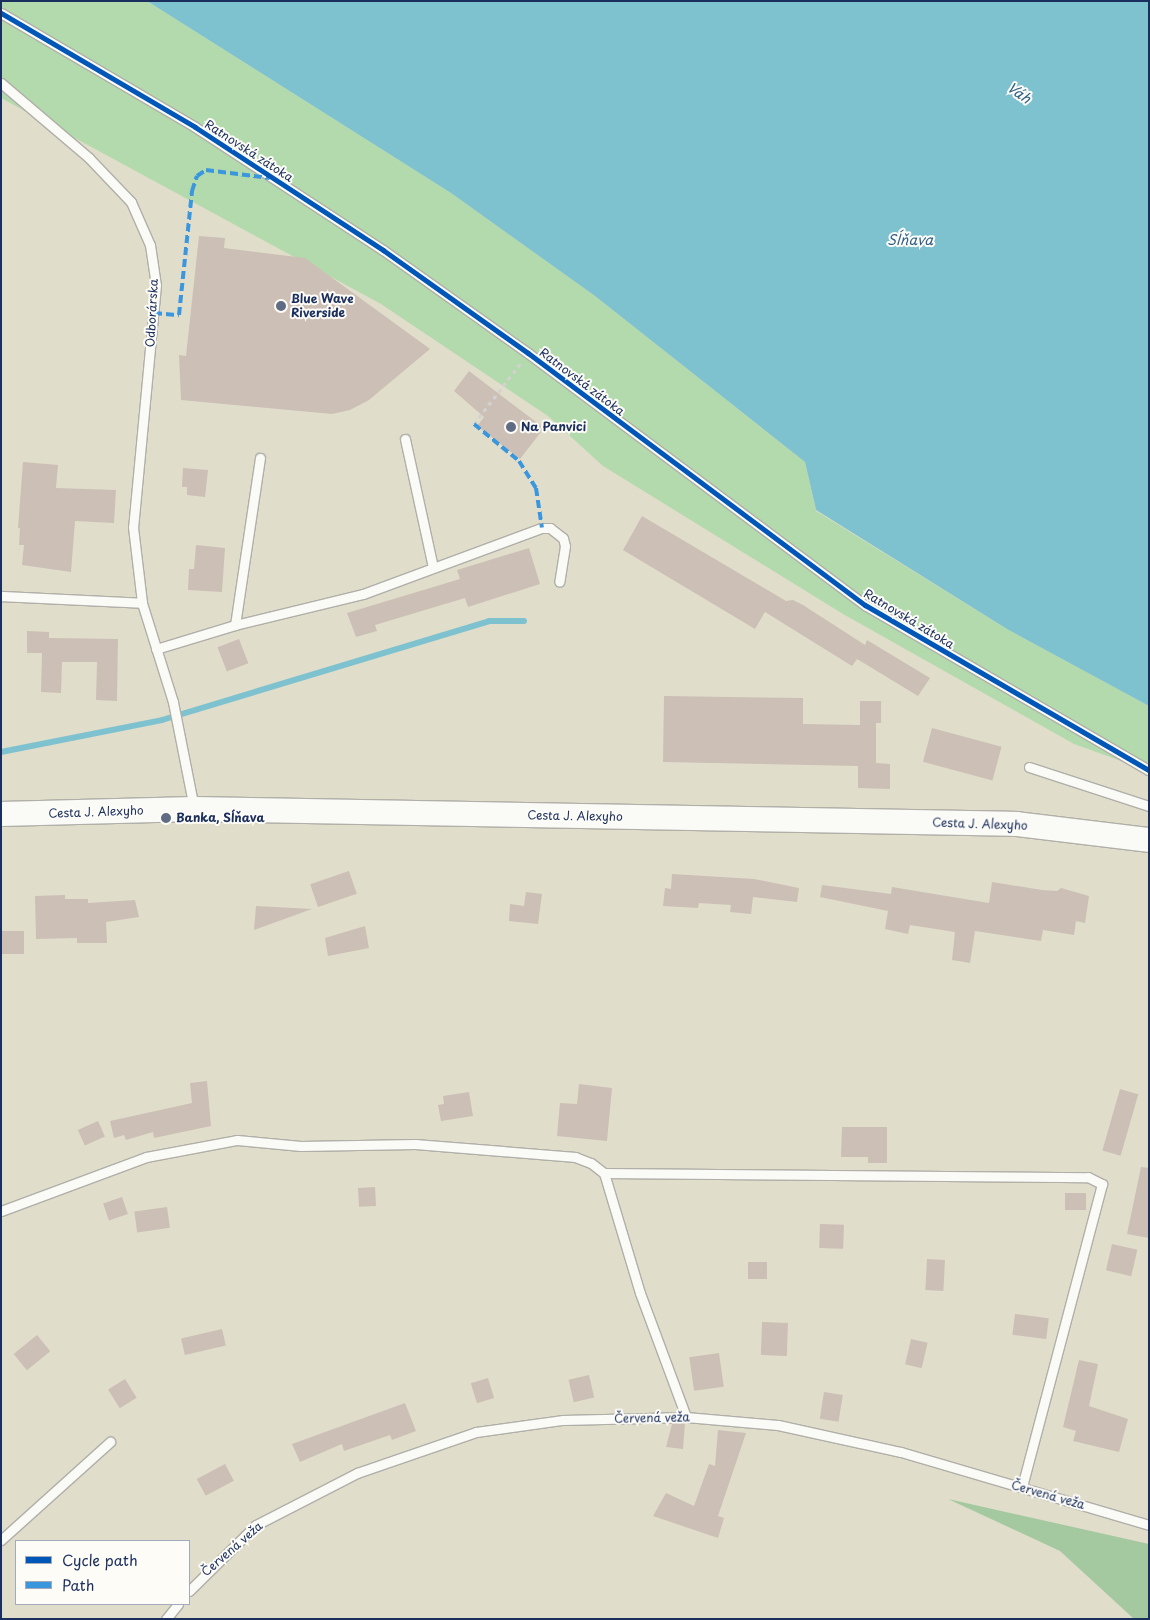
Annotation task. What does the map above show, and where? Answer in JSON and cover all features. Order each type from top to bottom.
[{"type":"main road","name":"Cesta J. Alexyho","points":[[1,814],[194,809],[1017,824],[1149,840]]},
{"type":"lane","name":"Ratnovská zátoka","points":[[1,14],[195,127],[383,250],[528,353],[865,605],[1149,770]]},
{"type":"lane","name":"Odborárska","points":[[1,83],[89,158],[131,202],[150,245],[156,285],[133,527],[142,603],[173,702],[194,809]]},
{"type":"lane","points":[[405,439],[433,566]]},
{"type":"lane","points":[[235,625],[260,458]]},
{"type":"lane","points":[[156,649],[235,625],[362,594],[433,566],[541,528],[550,528],[563,538],[565,546],[559,582]]},
{"type":"lane","points":[[1,596],[142,603]]},
{"type":"lane","points":[[1029,767],[1149,806]]},
{"type":"lane","points":[[1,1211],[146,1157],[237,1140],[301,1146],[415,1144],[575,1157],[591,1163],[604,1173],[640,1293],[686,1417]]},
{"type":"lane","points":[[604,1173],[1088,1178],[1102,1184],[1022,1487]]},
{"type":"lane","name":"Červená veža","points":[[190,1590],[256,1526],[357,1473],[476,1432],[563,1420],[686,1417],[778,1425],[901,1452],[1149,1524]]},
{"type":"lane","points":[[1,1540],[110,1442]]},
{"type":"lane","points":[[166,1619],[177,1605]]},
{"type":"path","points":[[474,424],[528,353]]},
{"type":"green space","points":[[1,1],[147,1],[451,193],[595,296],[805,462],[816,511],[1007,629],[1149,706],[1149,771],[1074,744],[843,614],[603,466],[548,416],[381,304],[1,98]]},
{"type":"green space","points":[[948,1499],[1149,1544],[1149,1619],[1134,1619],[1060,1551]]},
{"type":"water","name":"Sĺňava","points":[[147,1],[1149,1],[1149,706],[1007,629],[816,510],[805,462],[595,296],[451,193]]},
{"type":"building","name":"Blue Wave Riverside","points":[[199,236],[225,238],[224,248],[305,258],[430,349],[369,400],[350,410],[332,414],[181,400],[179,355],[186,356]]},
{"type":"building","name":"Na Panvici","points":[[469,371],[544,428],[520,459],[477,426],[484,417],[454,391]]},
{"type":"building","points":[[23,462],[58,465],[56,488],[116,490],[114,523],[75,521],[71,572],[22,565],[24,545],[19,545],[20,528],[18,528]]},
{"type":"building","points":[[183,468],[208,470],[205,497],[187,495],[187,487],[182,487]]},
{"type":"building","points":[[642,516],[786,601],[793,600],[803,605],[865,645],[867,640],[930,678],[918,696],[857,659],[852,666],[765,612],[755,629],[623,550]]},
{"type":"building","points":[[196,545],[225,548],[222,592],[188,590],[189,569],[194,569]]},
{"type":"building","points":[[529,548],[540,584],[468,607],[465,598],[375,625],[377,631],[356,637],[347,613],[460,579],[457,570]]},
{"type":"building","points":[[27,631],[49,632],[49,638],[118,639],[117,701],[96,700],[97,662],[62,662],[61,693],[41,692],[42,653],[27,653]]},
{"type":"building","points":[[239,639],[248,663],[227,672],[218,647]]},
{"type":"building","points":[[664,696],[803,698],[803,724],[860,725],[860,701],[881,701],[881,723],[876,723],[876,763],[890,764],[890,789],[858,788],[858,766],[663,762]]},
{"type":"building","points":[[932,728],[1002,747],[992,780],[923,762]]},
{"type":"building","points":[[349,871],[357,894],[318,907],[310,884]]},
{"type":"building","points":[[672,874],[754,879],[799,888],[797,902],[753,897],[751,914],[730,912],[731,905],[699,903],[698,908],[663,906],[665,888],[671,889]]},
{"type":"building","points":[[992,882],[1042,890],[1057,891],[1061,888],[1089,896],[1085,923],[1076,921],[1074,935],[1043,930],[1041,941],[975,931],[970,963],[952,960],[955,932],[910,925],[908,934],[885,929],[888,911],[820,897],[822,885],[891,894],[892,887],[989,903]]},
{"type":"building","points":[[526,892],[542,894],[538,924],[509,921],[510,904],[524,906]]},
{"type":"building","points":[[65,895],[65,899],[88,899],[88,903],[135,900],[139,917],[106,922],[107,943],[77,943],[77,938],[36,939],[35,896]]},
{"type":"building","points":[[256,906],[312,909],[254,930]]},
{"type":"building","points":[[365,926],[369,948],[328,956],[325,938]]},
{"type":"building","points":[[2,931],[24,931],[24,954],[2,954]]},
{"type":"building","points":[[207,1081],[211,1126],[154,1138],[153,1132],[126,1140],[124,1135],[114,1138],[110,1121],[192,1103],[190,1083]]},
{"type":"building","points":[[579,1084],[612,1088],[607,1141],[557,1136],[560,1103],[577,1104]]},
{"type":"building","points":[[1120,1089],[1138,1094],[1121,1156],[1102,1151]]},
{"type":"building","points":[[469,1092],[473,1116],[441,1121],[438,1105],[444,1104],[443,1096]]},
{"type":"building","points":[[98,1121],[105,1137],[85,1145],[78,1130]]},
{"type":"building","points":[[842,1127],[887,1127],[887,1163],[868,1163],[868,1157],[841,1157]]},
{"type":"building","points":[[1141,1167],[1149,1168],[1149,1238],[1127,1234]]},
{"type":"building","points":[[375,1187],[376,1206],[359,1207],[358,1188]]},
{"type":"building","points":[[1065,1193],[1086,1193],[1086,1210],[1065,1210]]},
{"type":"building","points":[[122,1197],[128,1214],[109,1221],[103,1204]]},
{"type":"building","points":[[167,1207],[170,1228],[137,1232],[134,1212]]},
{"type":"building","points":[[820,1224],[844,1225],[843,1249],[819,1248]]},
{"type":"building","points":[[1112,1244],[1137,1250],[1131,1276],[1106,1270]]},
{"type":"building","points":[[927,1259],[945,1260],[943,1291],[925,1290]]},
{"type":"building","points":[[748,1262],[767,1262],[767,1279],[748,1279]]},
{"type":"building","points":[[1015,1314],[1049,1318],[1046,1339],[1012,1335]]},
{"type":"building","points":[[762,1322],[788,1323],[787,1356],[761,1355]]},
{"type":"building","points":[[222,1329],[226,1346],[185,1355],[181,1338]]},
{"type":"building","points":[[37,1335],[50,1351],[27,1370],[14,1354]]},
{"type":"building","points":[[911,1339],[928,1343],[922,1368],[905,1364]]},
{"type":"building","points":[[719,1353],[724,1387],[694,1391],[689,1357]]},
{"type":"building","points":[[1079,1360],[1098,1364],[1089,1406],[1128,1419],[1119,1452],[1073,1441],[1076,1431],[1063,1427]]},
{"type":"building","points":[[589,1375],[594,1397],[574,1402],[569,1380]]},
{"type":"building","points":[[488,1378],[494,1398],[477,1403],[471,1383]]},
{"type":"building","points":[[125,1379],[137,1398],[120,1408],[108,1390]]},
{"type":"building","points":[[824,1392],[843,1395],[839,1422],[820,1419]]},
{"type":"building","points":[[405,1403],[416,1431],[392,1440],[390,1435],[344,1451],[342,1444],[300,1462],[292,1444]]},
{"type":"building","points":[[685,1423],[683,1449],[666,1447],[672,1424]]},
{"type":"building","points":[[718,1430],[746,1433],[718,1516],[724,1518],[718,1538],[653,1516],[666,1493],[694,1506],[709,1464],[715,1466]]},
{"type":"building","points":[[225,1464],[234,1481],[206,1496],[197,1479]]},
{"type":"waterway","points":[[1,752],[162,720],[489,621],[524,621]]},
{"type":"marked path","points":[[154,313],[179,315],[192,191],[197,176],[206,170],[269,178]]},
{"type":"marked path","points":[[474,424],[519,461],[536,488],[542,528]]},
{"type":"cycle path","points":[[1,13],[195,127],[383,250],[528,353],[865,605],[1149,770]]},
{"type":"place","name":"Blue Wave Riverside","points":[[281,306]]},
{"type":"place","name":"Na Panvici","points":[[511,427]]},
{"type":"place","name":"Banka, Sĺňava","points":[[166,818]]},
{"type":"water label","name":"Váh","points":[[1019,93]]}]
